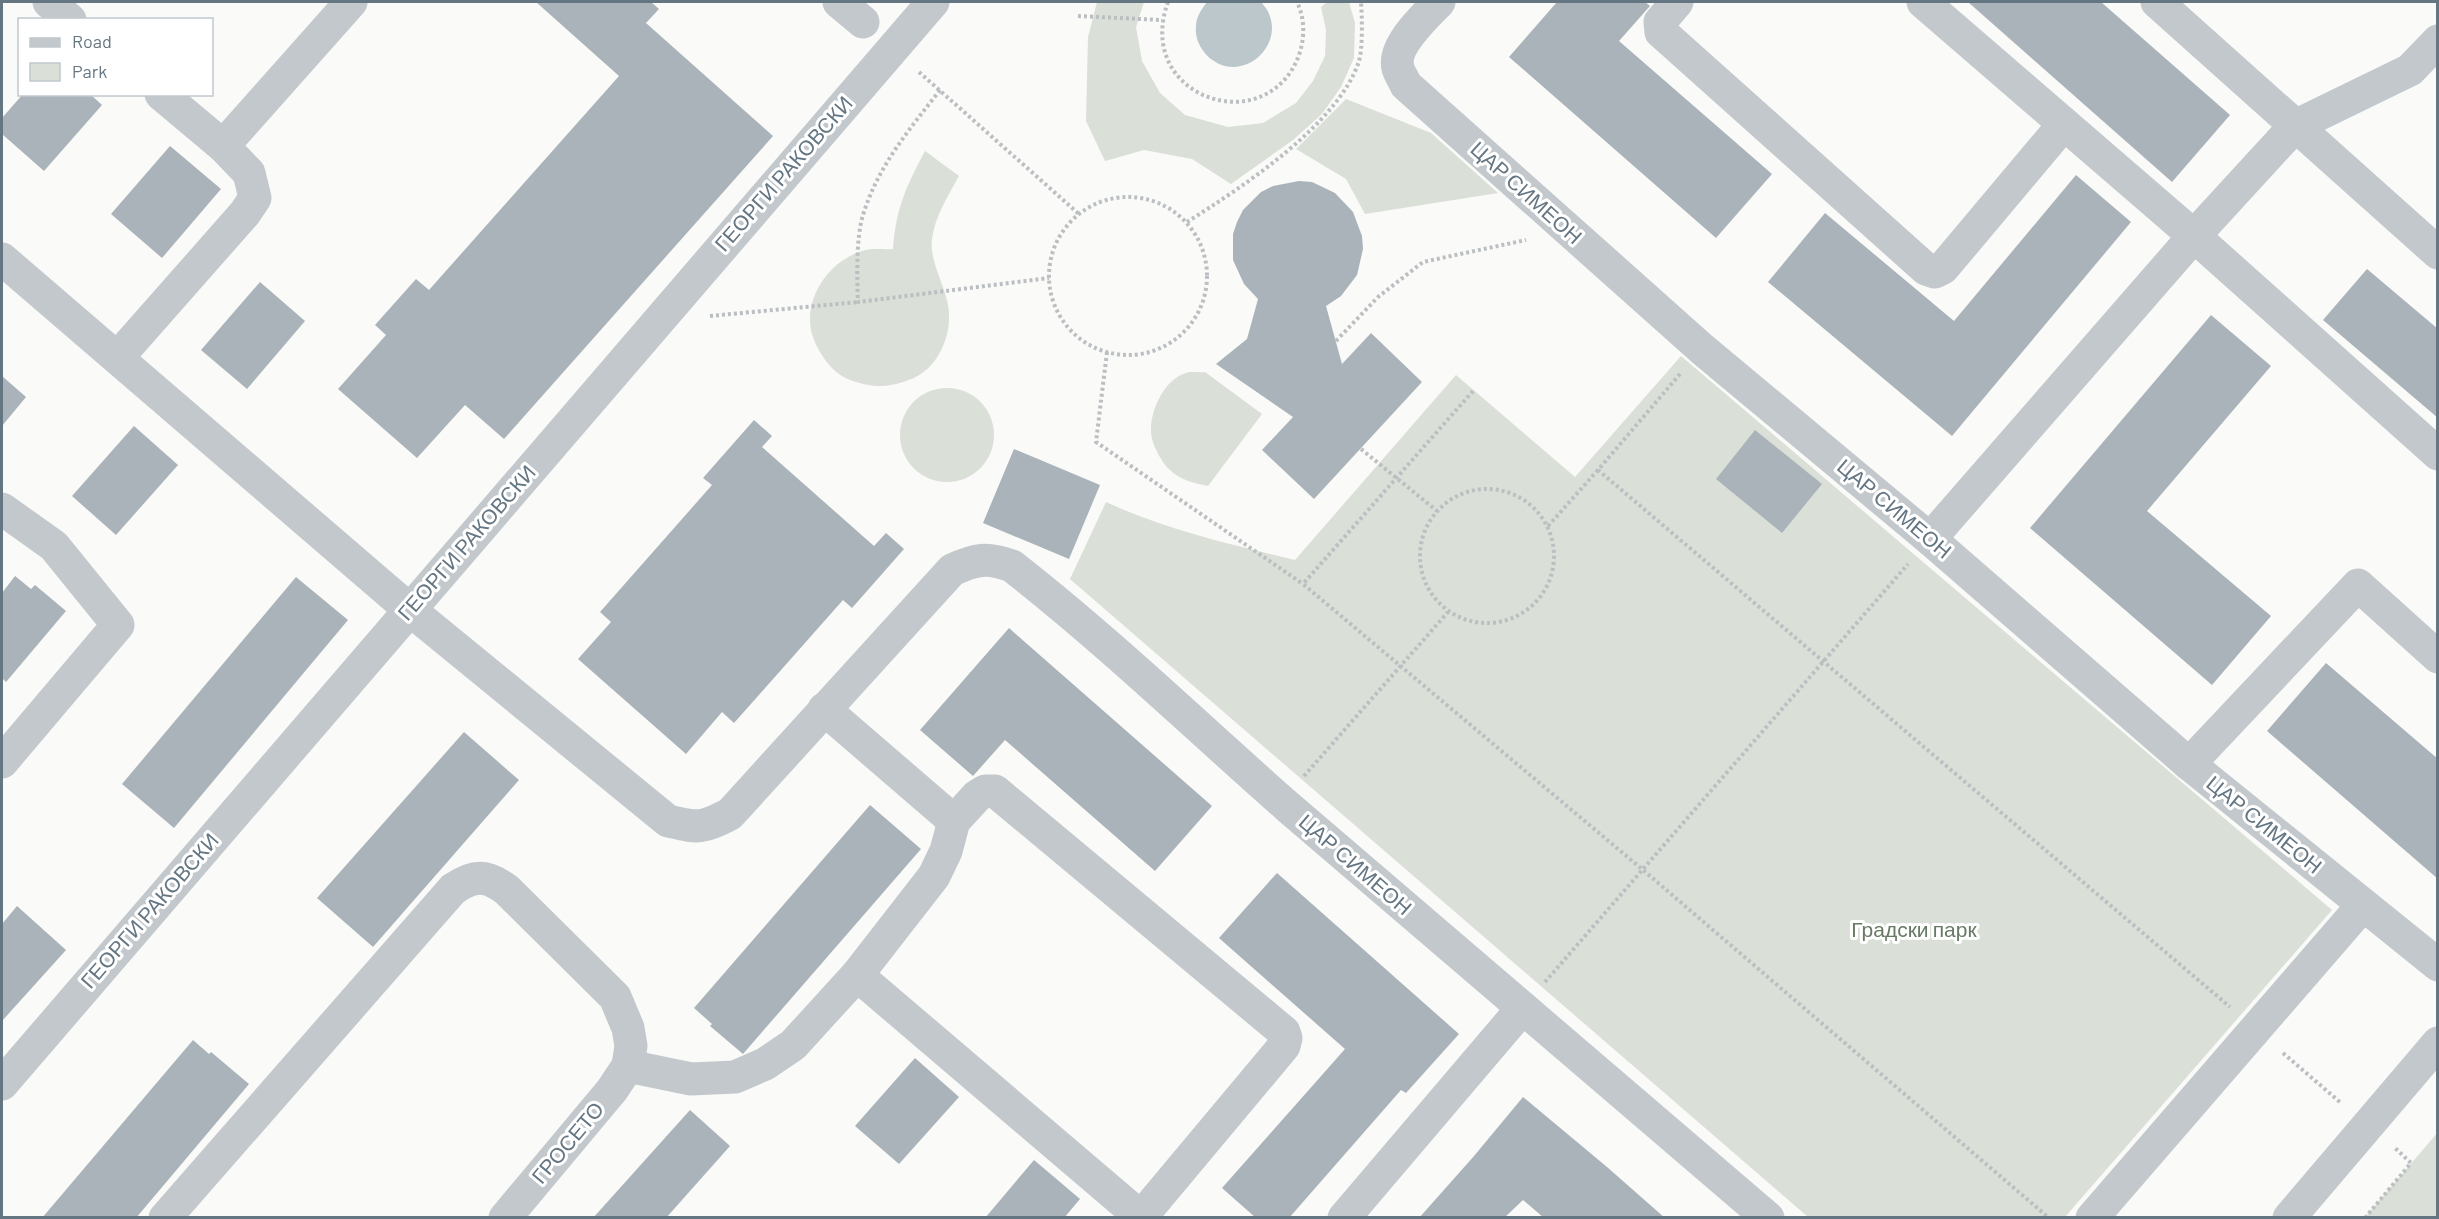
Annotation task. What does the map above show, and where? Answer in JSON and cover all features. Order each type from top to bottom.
[{"type":"street","points":[[49,2],[68,18]]},
{"type":"street","points":[[223,146],[351,2]]},
{"type":"street","name":"ГЕОРГИ РАКОВСКИ","points":[[2,1084],[933,2]]},
{"type":"street","name":"ЦАР СИМЕОН","points":[[1439,2],[1413,29],[1400,51],[1397,67],[1406,85],[1702,349],[1930,539],[2189,764],[2438,965]]},
{"type":"street","points":[[1677,2],[1660,22],[1661,32],[1926,269],[1935,272],[1943,268],[2064,124]]},
{"type":"street","points":[[1923,2],[2194,236],[2438,454]]},
{"type":"street","points":[[2157,2],[2438,253]]},
{"type":"street","points":[[1930,539],[2194,236],[2295,126],[2410,70],[2438,41]]},
{"type":"street","points":[[118,357],[245,213],[255,198],[249,173],[223,146],[163,96]]},
{"type":"street","name":"ЦАР СИМЕОН","points":[[2,259],[410,610],[668,821],[697,827],[713,823],[730,814],[952,570],[974,560],[994,560],[1012,566],[1168,697],[1282,801],[1521,1010],[1768,1218]]},
{"type":"street","points":[[2,509],[54,546],[118,625],[2,762]]},
{"type":"street","points":[[2189,764],[2358,585],[2438,657]]},
{"type":"street","points":[[824,709],[954,821]]},
{"type":"street","points":[[165,1218],[453,889],[466,880],[478,878],[494,880],[507,890],[615,997],[628,1028],[631,1046],[628,1066],[692,1079],[735,1077],[765,1064],[793,1045],[857,975],[934,876],[946,851],[954,821],[976,796],[985,791],[995,791],[1284,1032],[1286,1038],[1284,1046],[1141,1217],[857,975]]},
{"type":"street","points":[[2092,1218],[2363,905]]},
{"type":"street","points":[[1344,1218],[1521,1010]]},
{"type":"street","points":[[2289,1218],[2438,1043]]},
{"type":"street","name":"ГРОСЕТО","points":[[505,1218],[612,1090],[628,1066]]},
{"type":"path","points":[[1168,2],[1161,20],[1162,48],[1174,73],[1195,93],[1222,102],[1250,100],[1275,88],[1294,68],[1304,41],[1303,13],[1297,2]]},
{"type":"path","points":[[1187,222],[1292,148],[1339,100],[1360,60],[1360,2]]},
{"type":"path","points":[[1078,16],[1161,20]]},
{"type":"path","points":[[893,48],[1079,214]]},
{"type":"path","points":[[858,302],[857,274],[862,217],[891,153],[940,90]]},
{"type":"path","points":[[1122,197],[1146,198],[1168,207],[1187,222],[1200,244],[1207,268],[1205,294],[1196,317],[1179,337],[1157,350],[1132,355],[1107,352],[1084,342],[1065,324],[1053,302],[1049,278],[1052,254],[1062,232],[1079,214],[1099,202],[1122,197]]},
{"type":"path","points":[[1336,341],[1378,297],[1423,262],[1568,231]]},
{"type":"path","points":[[658,321],[858,302],[1049,278]]},
{"type":"path","points":[[1548,526],[1702,349]]},
{"type":"path","points":[[1107,352],[1096,442],[1303,584],[1643,870],[2049,1218]]},
{"type":"path","points":[[1303,584],[1473,391]]},
{"type":"path","points":[[1361,449],[1437,511]]},
{"type":"path","points":[[1598,470],[2256,1029]]},
{"type":"path","points":[[1483,488],[1510,492],[1532,505],[1548,526],[1555,551],[1552,576],[1540,599],[1521,616],[1497,624],[1471,622],[1448,612],[1429,591],[1420,564],[1422,536],[1437,511],[1458,495],[1483,488]]},
{"type":"path","points":[[1521,1010],[1930,539]]},
{"type":"path","points":[[1282,801],[1448,612]]},
{"type":"green space","points":[[1097,2],[1144,2],[1136,27],[1142,61],[1160,93],[1185,115],[1228,127],[1263,123],[1296,103],[1313,81],[1325,56],[1326,30],[1321,7],[1327,2],[1349,2],[1355,23],[1354,58],[1341,87],[1322,114],[1293,140],[1231,184],[1192,159],[1144,150],[1105,161],[1086,121],[1088,37]]},
{"type":"green space","points":[[1346,99],[1431,133],[1498,193],[1365,214],[1346,179],[1296,149]]},
{"type":"green space","points":[[925,151],[959,176],[939,214],[932,239],[933,256],[948,305],[946,337],[938,357],[923,373],[914,378],[897,384],[881,386],[857,382],[842,376],[821,354],[812,334],[811,307],[822,282],[841,261],[866,250],[893,249],[903,198]]},
{"type":"green space","name":"Градски парк","points":[[1681,356],[2332,910],[2065,1217],[1808,1217],[1070,579],[1106,502],[1152,521],[1222,542],[1295,560],[1456,375],[1575,477]]},
{"type":"green space","points":[[1188,372],[1205,372],[1262,414],[1208,486],[1183,479],[1170,470],[1157,451],[1151,429],[1157,404],[1172,381]]},
{"type":"green space","points":[[947,388],[965,391],[980,402],[991,417],[994,435],[991,453],[980,468],[965,479],[947,482],[929,479],[914,468],[903,453],[900,435],[903,417],[914,402],[929,391]]},
{"type":"green space","points":[[2437,1133],[2437,1217],[2365,1217],[2427,1145]]},
{"type":"shaded area","points":[[1207,2],[1262,3],[1272,23],[1272,33],[1265,50],[1259,57],[1242,66],[1233,67],[1218,64],[1206,54],[1198,42],[1196,27],[1198,17]]},
{"type":"building","points":[[536,2],[651,2],[659,9],[646,23],[773,136],[504,439],[465,405],[417,458],[338,389],[386,335],[375,325],[416,279],[429,290],[619,76]]},
{"type":"building","points":[[1557,2],[1645,2],[1650,6],[1619,41],[1772,174],[1716,238],[1509,57]]},
{"type":"building","points":[[1968,2],[2101,2],[2230,115],[2172,182]]},
{"type":"building","points":[[21,96],[92,96],[102,105],[44,171],[2,134],[2,118]]},
{"type":"building","points":[[170,146],[221,189],[162,258],[111,214]]},
{"type":"building","points":[[2076,175],[2131,222],[1952,436],[1768,282],[1825,213],[1954,321]]},
{"type":"building","points":[[1299,181],[1312,182],[1335,193],[1353,212],[1362,236],[1363,249],[1357,275],[1341,296],[1326,306],[1342,364],[1371,333],[1422,382],[1314,499],[1262,450],[1293,417],[1216,364],[1247,339],[1258,299],[1244,284],[1233,260],[1233,234],[1237,222],[1243,210],[1261,192],[1273,186]]},
{"type":"building","points":[[2367,269],[2438,329],[2438,418],[2323,320]]},
{"type":"building","points":[[260,282],[305,321],[247,389],[201,350]]},
{"type":"building","points":[[2211,315],[2271,366],[2147,511],[2271,616],[2212,685],[2030,528]]},
{"type":"building","points":[[2,376],[26,397],[2,426]]},
{"type":"building","points":[[754,420],[772,436],[762,447],[874,546],[886,533],[904,549],[852,608],[843,600],[734,723],[722,712],[686,754],[578,659],[611,622],[600,612],[712,485],[703,478]]},
{"type":"building","points":[[134,426],[178,465],[116,535],[72,496]]},
{"type":"building","points":[[1755,430],[1822,484],[1782,533],[1716,479]]},
{"type":"building","points":[[1014,449],[1100,485],[1069,559],[983,523]]},
{"type":"building","points":[[15,576],[31,589],[35,585],[66,611],[6,682],[2,678],[2,593]]},
{"type":"building","points":[[296,577],[348,620],[174,828],[122,784]]},
{"type":"building","points":[[1009,628],[1212,806],[1155,871],[1005,740],[973,776],[920,730]]},
{"type":"building","points":[[2326,663],[2438,759],[2438,879],[2267,731]]},
{"type":"building","points":[[464,732],[519,780],[373,947],[317,898]]},
{"type":"building","points":[[870,805],[921,849],[743,1054],[710,1026],[712,1024],[694,1008]]},
{"type":"building","points":[[1277,873],[1459,1034],[1406,1093],[1401,1090],[1289,1218],[1256,1218],[1222,1188],[1345,1049],[1219,938]]},
{"type":"building","points":[[17,906],[66,950],[2,1021],[2,924]]},
{"type":"building","points":[[193,1040],[249,1084],[136,1218],[42,1218]]},
{"type":"building","points":[[915,1058],[959,1097],[899,1164],[855,1126]]},
{"type":"building","points":[[1523,1097],[1665,1218],[1544,1218],[1523,1200],[1504,1218],[1419,1218]]},
{"type":"building","points":[[690,1110],[730,1146],[666,1218],[593,1218]]},
{"type":"building","points":[[1034,1160],[1080,1199],[1064,1218],[985,1218]]}]
